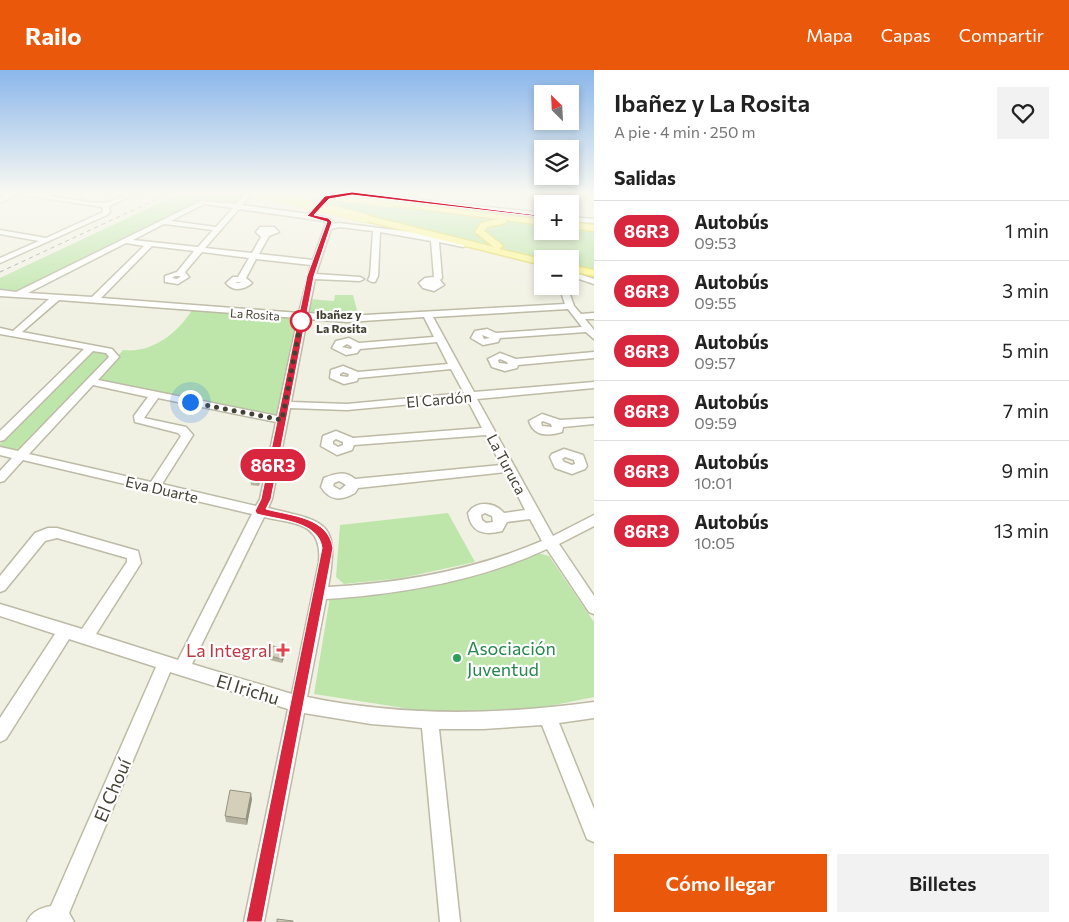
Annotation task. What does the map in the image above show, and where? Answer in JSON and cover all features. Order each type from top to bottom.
[{"type":"main road","points":[[421,232],[534,260]]},
{"type":"main road","points":[[479,232],[486,239],[521,256]]},
{"type":"main road","points":[[463,245],[503,252]]},
{"type":"main road","points":[[579,272],[594,273]]},
{"type":"street","points":[[0,232],[48,240]]},
{"type":"street","points":[[0,261],[66,232]]},
{"type":"street","points":[[16,295],[143,232]]},
{"type":"street","points":[[179,274],[218,232]]},
{"type":"street","name":"El Chouí","points":[[37,922],[50,916],[61,919],[174,666],[266,499],[311,276],[326,232]]},
{"type":"street","points":[[311,276],[372,280],[374,276],[377,232]]},
{"type":"street","points":[[392,232],[411,234]]},
{"type":"street","points":[[402,232],[463,245]]},
{"type":"street","points":[[241,279],[266,235]]},
{"type":"street","points":[[435,281],[438,278],[436,239]]},
{"type":"street","points":[[124,241],[314,263]]},
{"type":"street","points":[[93,301],[150,244]]},
{"type":"street","points":[[579,275],[594,282]]},
{"type":"street","name":"La Rosita","points":[[0,293],[302,317],[363,319],[570,306]]},
{"type":"street","points":[[566,295],[570,306],[591,332]]},
{"type":"street","points":[[14,334],[56,298]]},
{"type":"street","name":"La Turuca","points":[[428,316],[550,544],[594,608]]},
{"type":"street","points":[[578,317],[594,316]]},
{"type":"street","points":[[0,331],[109,352],[114,357],[0,478]]},
{"type":"street","points":[[495,336],[591,332]]},
{"type":"street","points":[[357,346],[440,339]]},
{"type":"street","points":[[0,437],[91,348]]},
{"type":"street","points":[[514,362],[594,355]]},
{"type":"street","points":[[355,375],[454,366]]},
{"type":"street","points":[[91,382],[282,420]]},
{"type":"street","name":"El Cardón","points":[[285,405],[337,408],[594,386]]},
{"type":"street","points":[[154,487],[187,435],[182,430],[139,420],[139,416],[155,395]]},
{"type":"street","points":[[558,424],[594,421]]},
{"type":"street","points":[[350,442],[489,431]]},
{"type":"street","name":"Eva Duarte","points":[[0,452],[307,522],[322,531],[326,537],[327,548],[320,593]]},
{"type":"street","points":[[581,460],[594,459]]},
{"type":"street","points":[[352,484],[509,468]]},
{"type":"street","points":[[500,518],[533,514]]},
{"type":"street","points":[[254,922],[296,703],[320,593],[375,589],[456,575],[499,563],[550,544],[594,520]]},
{"type":"street","points":[[0,586],[40,538],[48,533],[57,533],[132,555],[134,563],[85,637]]},
{"type":"street","name":"El Irichu","points":[[0,610],[296,703],[348,712],[430,721],[548,718],[594,710]]},
{"type":"street","points":[[0,733],[65,631]]},
{"type":"street","points":[[548,718],[594,832]]},
{"type":"street","points":[[430,721],[450,922]]},
{"type":"green space","points":[[98,232],[139,232],[17,292],[0,290],[0,278]]},
{"type":"green space","points":[[430,232],[534,232],[534,240],[579,240],[579,232],[594,232],[594,270],[579,266],[579,250],[534,250],[534,256]]},
{"type":"green space","points":[[335,295],[353,295],[359,318],[305,314],[308,299],[334,301]]},
{"type":"green space","points":[[192,310],[296,319],[279,412],[276,416],[97,380],[123,350],[144,349],[163,340],[179,327]]},
{"type":"green space","points":[[96,351],[111,356],[22,450],[16,451],[0,447],[0,444],[90,353]]},
{"type":"green space","points":[[448,513],[475,562],[402,578],[344,584],[336,577],[340,525]]},
{"type":"green space","name":"Asociación Juventud","points":[[538,553],[549,556],[594,622],[594,697],[535,709],[423,711],[314,694],[330,597],[462,577],[513,563]]},
{"type":"building","points":[[260,458],[258,478],[250,477]]},
{"type":"building","points":[[273,646],[286,649],[282,659],[270,656]]},
{"type":"building","points":[[230,790],[251,793],[246,819],[225,816]]},
{"type":"building","points":[[277,919],[293,921],[293,922],[277,922]]},
{"type":"railway","points":[[0,272],[87,232]]},
{"type":"bus line","name":"86R3","points":[[254,922],[296,703],[320,593],[327,548],[326,537],[316,526],[307,522],[260,511],[266,499],[314,263],[326,232]]},
{"type":"place","name":"Ibañez y La Rosita","points":[[301,321]]},
{"type":"place","name":"La Integral","points":[[283,650]]},
{"type":"place","name":"Asociación Juventud","points":[[457,658]]},
{"type":"route","points":[[190,402],[282,420],[301,321]]}]
